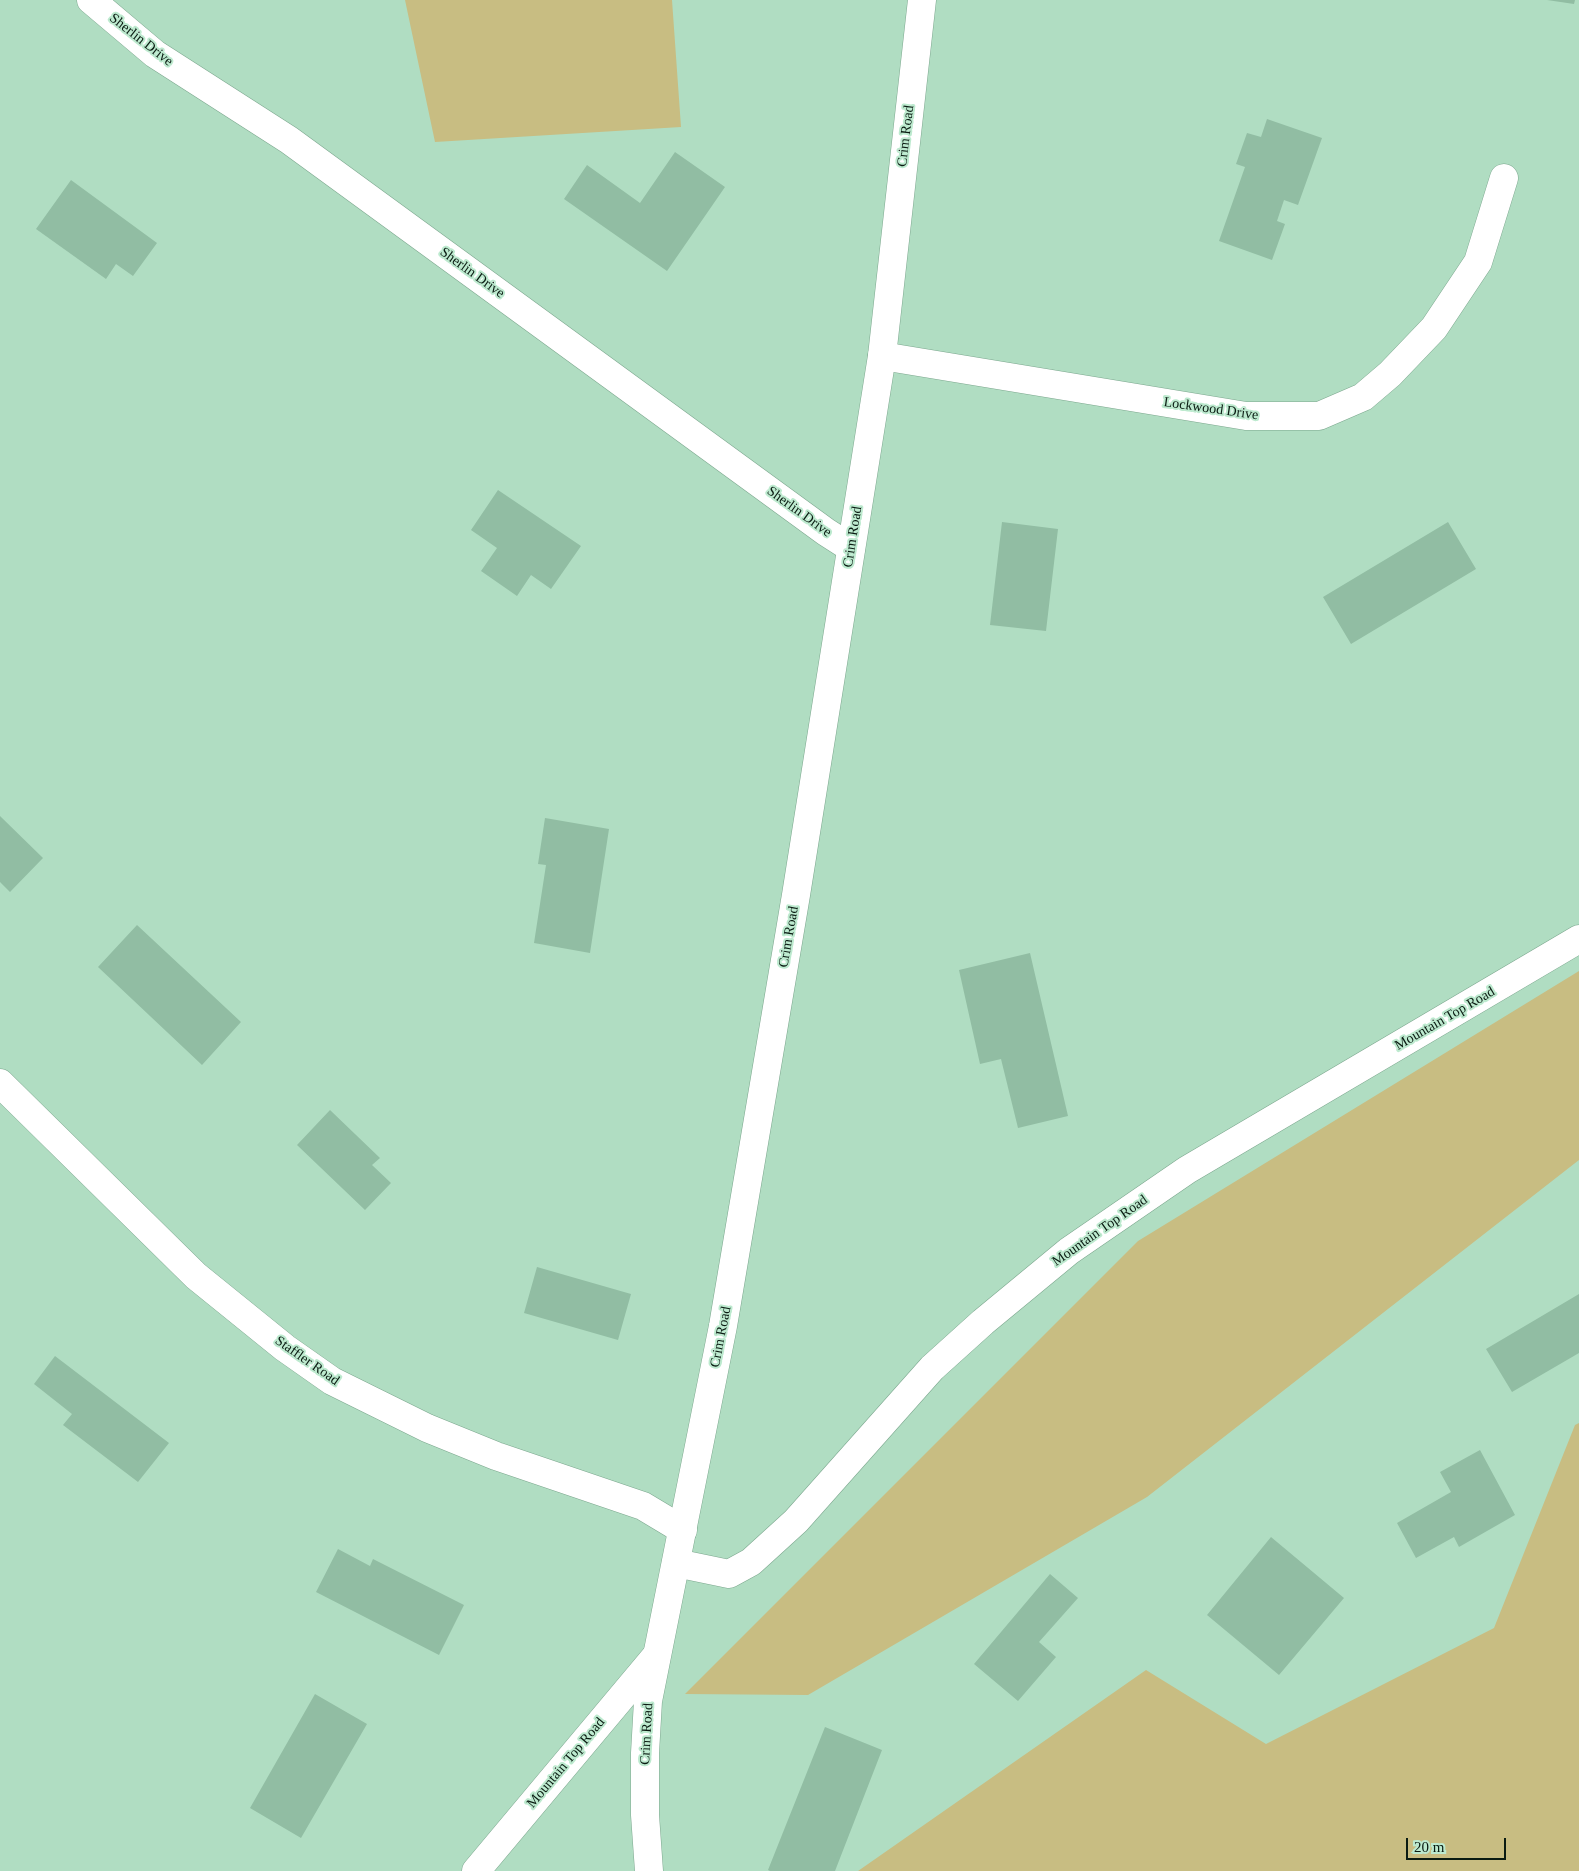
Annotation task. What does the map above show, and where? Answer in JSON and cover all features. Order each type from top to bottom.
[{"type":"street","name":"Sherlin Drive","points":[[91,0],[155,54],[289,140],[818,526],[851,548]]},
{"type":"street","name":"Crim Road","points":[[648,1871],[644,1815],[648,1701],[724,1326],[797,885],[882,356],[922,0]]},
{"type":"street","name":"Lockwood Drive","points":[[882,356],[915,363],[1246,416],[1319,416],[1364,397],[1390,374],[1434,328],[1478,262],[1504,178]]},
{"type":"street","name":"Mountain Top Road","points":[[676,1563],[729,1574],[751,1562],[796,1521],[932,1368],[1069,1251],[1187,1170],[1579,939]]},
{"type":"street","name":"Staffler Road","points":[[0,1084],[196,1276],[285,1348],[332,1381],[427,1428],[496,1456],[643,1506],[683,1530]]},
{"type":"street","name":"Mountain Top Road","points":[[476,1871],[656,1656]]},
{"type":"shaded area","points":[[405,0],[672,0],[681,127],[435,142]]},
{"type":"shaded area","points":[[1579,971],[1579,1160],[1147,1497],[808,1695],[685,1694],[1138,1241]]},
{"type":"shaded area","points":[[1579,1423],[1579,1871],[858,1871],[1146,1670],[1266,1744],[1494,1628],[1575,1425]]},
{"type":"building","points":[[1547,0],[1575,0],[1574,4]]},
{"type":"building","points":[[1267,119],[1322,138],[1298,205],[1284,200],[1277,221],[1285,224],[1272,260],[1219,241],[1245,167],[1236,164],[1247,133],[1261,137]]},
{"type":"building","points":[[675,152],[725,187],[667,271],[564,199],[587,165],[640,203]]},
{"type":"building","points":[[71,180],[157,243],[133,276],[116,264],[106,279],[36,229]]},
{"type":"building","points":[[498,490],[581,546],[551,589],[531,575],[517,596],[481,571],[497,548],[471,530]]},
{"type":"building","points":[[1002,522],[1058,529],[1046,631],[990,625]]},
{"type":"building","points":[[1448,522],[1476,569],[1351,644],[1323,597]]},
{"type":"building","points":[[0,816],[43,858],[10,892],[0,882]]},
{"type":"building","points":[[545,818],[609,829],[590,953],[534,943],[546,865],[538,864]]},
{"type":"building","points":[[137,925],[241,1022],[202,1065],[98,967]]},
{"type":"building","points":[[1030,953],[1068,1116],[1018,1128],[1001,1059],[980,1064],[959,970]]},
{"type":"building","points":[[330,1110],[380,1158],[372,1165],[391,1183],[365,1210],[297,1145]]},
{"type":"building","points":[[537,1267],[631,1294],[618,1340],[524,1313]]},
{"type":"building","points":[[1579,1294],[1579,1353],[1512,1392],[1486,1349]]},
{"type":"building","points":[[55,1356],[169,1443],[138,1482],[63,1425],[72,1414],[34,1384]]},
{"type":"building","points":[[1480,1450],[1515,1515],[1459,1547],[1454,1537],[1416,1558],[1397,1523],[1451,1492],[1440,1472]]},
{"type":"building","points":[[1271,1537],[1344,1598],[1279,1675],[1207,1615]]},
{"type":"building","points":[[338,1549],[370,1566],[373,1559],[464,1605],[439,1655],[316,1592]]},
{"type":"building","points":[[1050,1574],[1078,1598],[1039,1642],[1056,1657],[1018,1701],[974,1664]]},
{"type":"building","points":[[315,1694],[367,1724],[301,1838],[250,1808]]},
{"type":"building","points":[[825,1727],[882,1750],[835,1871],[770,1871],[768,1870]]}]
